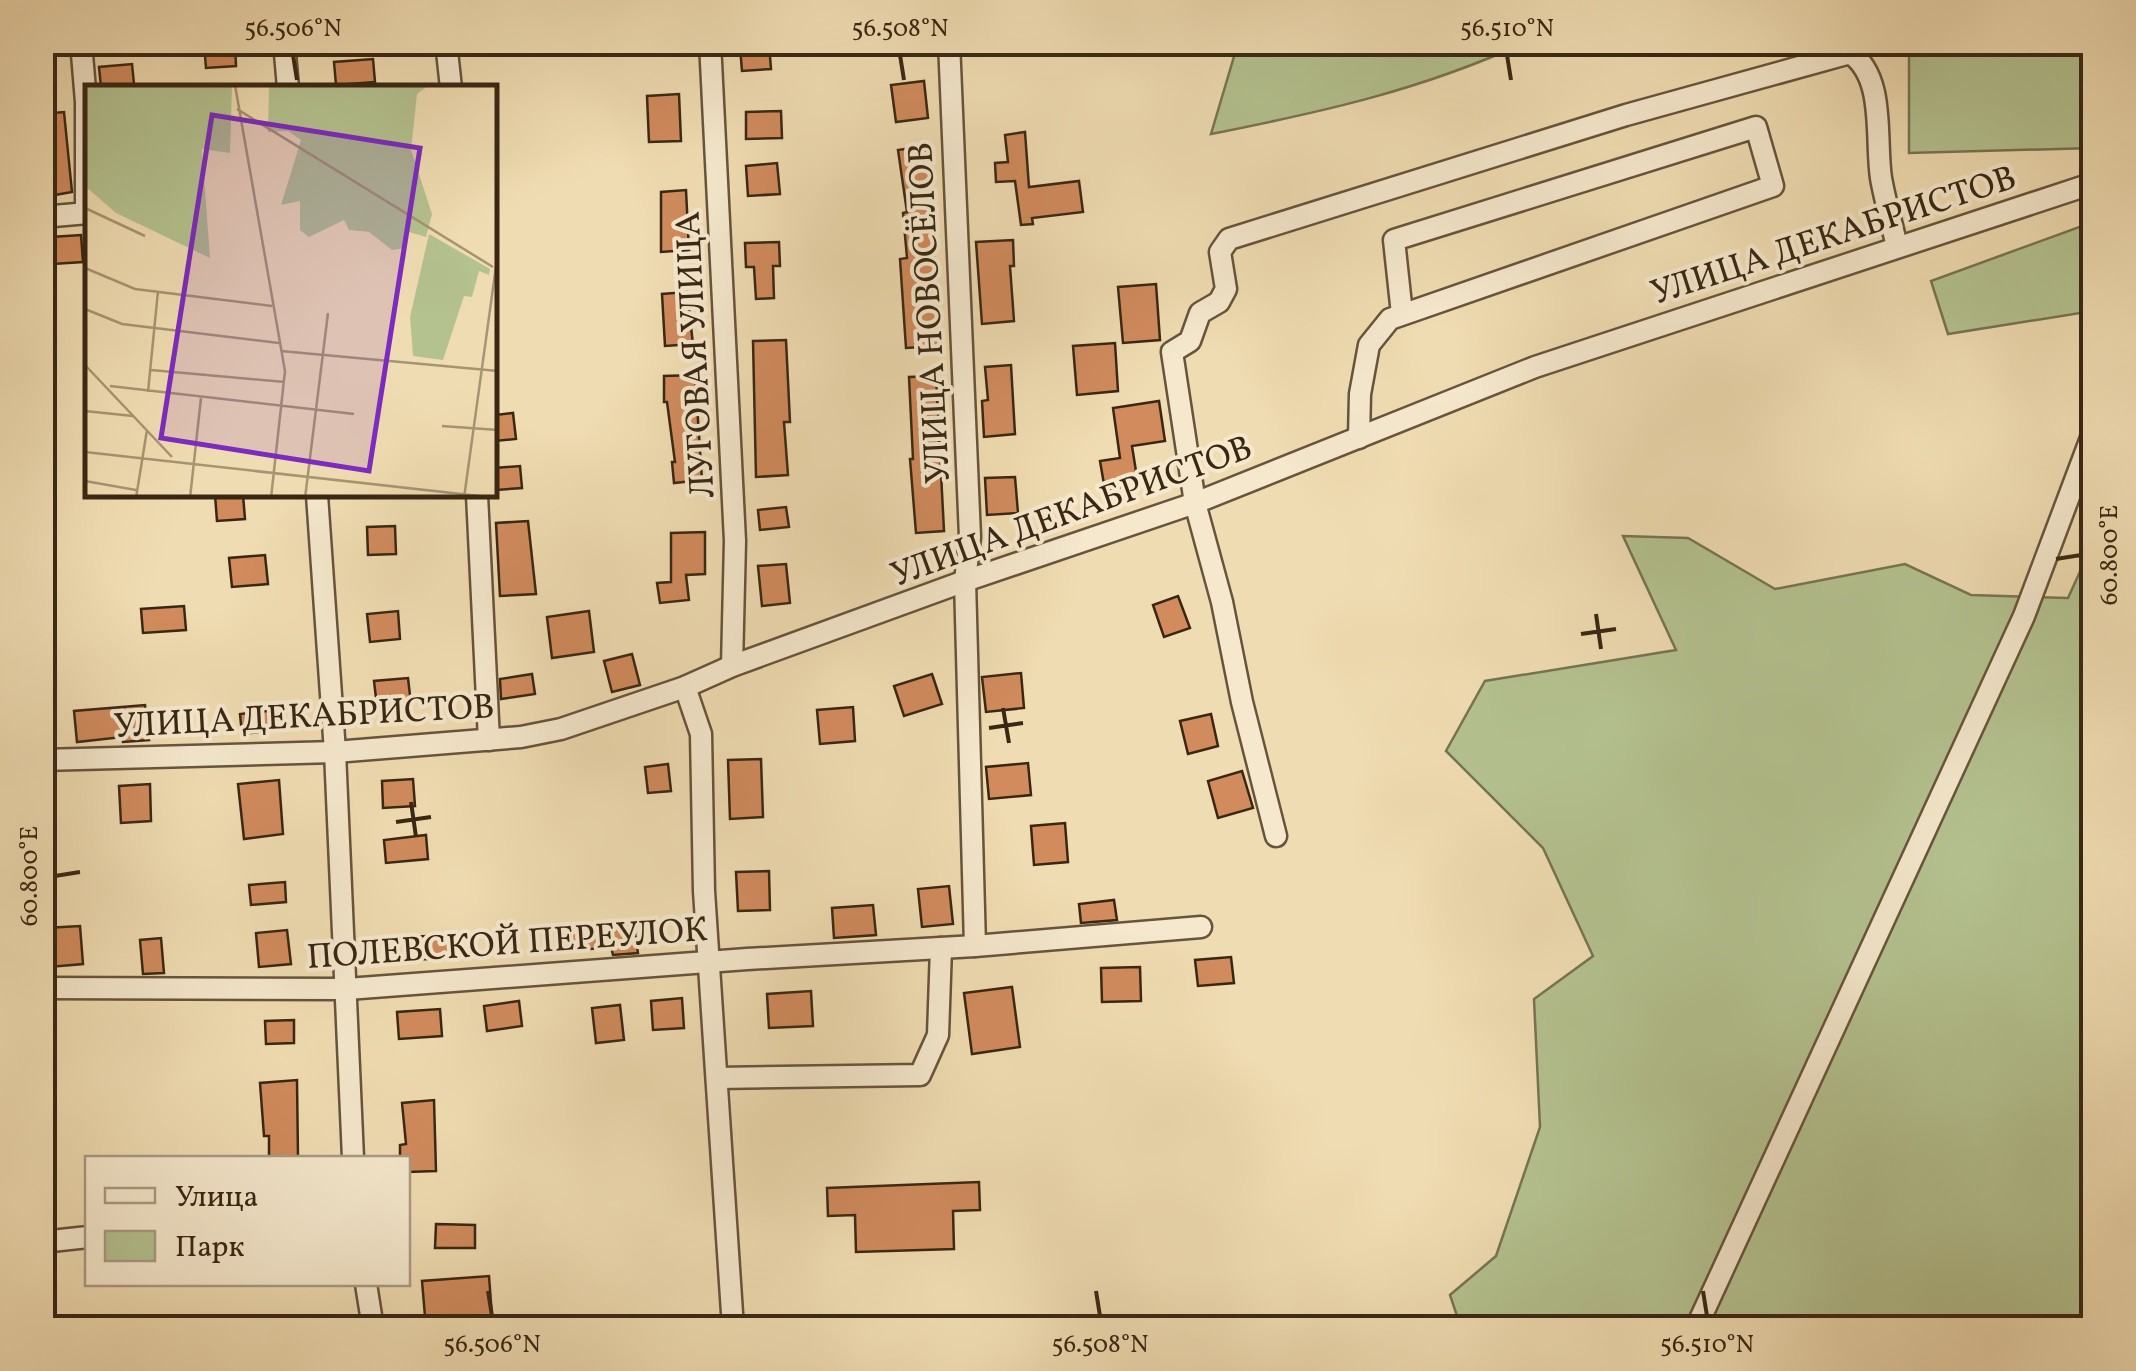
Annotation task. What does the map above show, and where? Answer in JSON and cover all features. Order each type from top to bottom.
[{"type":"street","points":[[81,42],[85,90]]},
{"type":"street","points":[[284,42],[288,85]]},
{"type":"street","points":[[446,42],[452,85]]},
{"type":"street","name":"ЛУГОВАЯ УЛИЦА","points":[[710,42],[736,541],[732,666]]},
{"type":"street","name":"УЛИЦА НОВОСЁЛОВ","points":[[948,42],[970,537],[965,581],[975,946]]},
{"type":"street","points":[[1276,836],[1195,503],[1172,352],[1190,341],[1200,314],[1219,302],[1226,289],[1220,252],[1230,239],[1626,116],[1850,53],[1861,60],[1872,86],[1882,180],[1897,247]]},
{"type":"street","points":[[1359,438],[1360,394],[1369,345],[1390,319],[1773,186],[1756,127],[1394,240],[1402,314]]},
{"type":"street","name":"УЛИЦА ДЕКАБРИСТОВ","points":[[42,760],[335,752],[489,740],[561,729],[686,687],[732,666],[965,581],[1195,503],[1536,367],[2094,182]]},
{"type":"street","points":[[42,217],[85,214]]},
{"type":"street","points":[[1696,1328],[2024,616],[2094,430]]},
{"type":"street","points":[[317,498],[348,989],[353,1156]]},
{"type":"street","points":[[477,498],[489,740]]},
{"type":"street","points":[[686,687],[701,734],[704,890],[733,1328]]},
{"type":"street","name":"ПОЛЕВСКОЙ ПЕРЕУЛОК","points":[[42,988],[348,989],[975,946],[1201,926]]},
{"type":"street","points":[[717,1078],[920,1074],[938,1035],[940,948]]},
{"type":"street","points":[[42,1242],[85,1237]]},
{"type":"street","points":[[366,1286],[373,1328]]},
{"type":"green space","points":[[1238,42],[1524,43],[1447,74],[1370,98],[1211,134]]},
{"type":"green space","points":[[1909,43],[2093,43],[2093,148],[1909,153]]},
{"type":"green space","points":[[2093,222],[2093,311],[1948,334],[1931,281]]},
{"type":"green space","points":[[1623,536],[1688,538],[1775,589],[1905,564],[1971,595],[2068,598],[2093,543],[2093,1325],[1461,1328],[1450,1295],[1496,1256],[1540,1127],[1534,999],[1593,956],[1543,848],[1446,751],[1485,681],[1676,650]]},
{"type":"building","points":[[235,42],[236,66],[206,68],[204,43]]},
{"type":"building","points":[[769,44],[771,69],[742,71],[740,47]]},
{"type":"building","points":[[373,59],[375,82],[336,85],[334,62]]},
{"type":"building","points":[[132,64],[134,84],[101,85],[99,67]]},
{"type":"building","points":[[924,81],[928,118],[896,122],[891,85]]},
{"type":"building","points":[[679,94],[681,141],[649,142],[647,96]]},
{"type":"building","points":[[781,111],[782,138],[746,139],[746,112]]},
{"type":"building","points":[[64,112],[72,192],[55,195],[47,141],[42,142],[42,114]]},
{"type":"building","points":[[1025,132],[1029,187],[1079,181],[1083,212],[1032,218],[1033,224],[1021,225],[1015,181],[996,182],[995,163],[1008,162],[1005,135]]},
{"type":"building","points":[[924,146],[939,346],[906,348],[900,259],[907,258],[903,213],[907,212],[898,150]]},
{"type":"building","points":[[777,163],[780,194],[748,196],[746,166]]},
{"type":"building","points":[[686,190],[689,250],[661,252],[661,192]]},
{"type":"building","points":[[81,235],[83,262],[53,264],[51,237]]},
{"type":"building","points":[[1013,240],[1014,266],[1010,266],[1014,321],[982,324],[976,242]]},
{"type":"building","points":[[779,242],[780,266],[773,266],[774,298],[756,299],[754,267],[746,267],[745,243]]},
{"type":"building","points":[[1156,284],[1160,340],[1123,343],[1118,287]]},
{"type":"building","points":[[687,292],[693,344],[665,346],[662,294]]},
{"type":"building","points":[[786,340],[790,422],[784,422],[788,475],[756,477],[753,341]]},
{"type":"building","points":[[1115,343],[1118,391],[1077,395],[1073,346]]},
{"type":"building","points":[[1011,365],[1015,434],[984,437],[982,401],[988,400],[985,367]]},
{"type":"building","points":[[695,375],[702,480],[674,483],[664,376]]},
{"type":"building","points":[[936,376],[944,531],[916,533],[909,377]]},
{"type":"building","points":[[1159,401],[1165,441],[1132,446],[1138,484],[1105,490],[1100,461],[1120,458],[1113,408]]},
{"type":"building","points":[[513,413],[516,439],[498,441],[498,415]]},
{"type":"building","points":[[520,466],[522,488],[498,490],[498,468]]},
{"type":"building","points":[[1015,477],[1018,513],[987,515],[985,478]]},
{"type":"building","points":[[215,498],[243,498],[245,519],[217,521]]},
{"type":"building","points":[[786,507],[789,527],[760,530],[758,510]]},
{"type":"building","points":[[528,521],[536,594],[500,596],[496,523]]},
{"type":"building","points":[[395,526],[396,554],[368,555],[367,527]]},
{"type":"building","points":[[705,532],[705,574],[686,575],[689,600],[660,603],[657,583],[671,582],[671,533]]},
{"type":"building","points":[[265,555],[268,584],[232,587],[229,558]]},
{"type":"building","points":[[786,564],[790,603],[762,606],[758,566]]},
{"type":"building","points":[[1178,596],[1190,628],[1164,637],[1153,605]]},
{"type":"building","points":[[184,606],[186,630],[143,633],[141,609]]},
{"type":"building","points":[[398,611],[400,639],[370,642],[367,614]]},
{"type":"building","points":[[589,611],[594,652],[552,658],[547,617]]},
{"type":"building","points":[[632,654],[640,685],[612,692],[604,661]]},
{"type":"building","points":[[1021,673],[1024,708],[986,712],[982,677]]},
{"type":"building","points":[[532,674],[535,694],[501,699],[500,679]]},
{"type":"building","points":[[932,674],[942,704],[904,716],[894,686]]},
{"type":"building","points":[[408,678],[411,704],[377,707],[374,681]]},
{"type":"building","points":[[145,705],[149,740],[123,742],[122,737],[77,742],[74,711]]},
{"type":"building","points":[[853,707],[855,741],[820,744],[817,710]]},
{"type":"building","points":[[277,710],[280,730],[242,734],[240,714]]},
{"type":"building","points":[[1211,714],[1218,746],[1188,754],[1180,721]]},
{"type":"building","points":[[761,759],[763,817],[730,819],[728,760]]},
{"type":"building","points":[[1028,763],[1031,795],[989,799],[986,767]]},
{"type":"building","points":[[668,764],[671,791],[648,793],[645,767]]},
{"type":"building","points":[[1242,771],[1253,808],[1218,818],[1208,781]]},
{"type":"building","points":[[413,779],[415,806],[383,808],[382,781]]},
{"type":"building","points":[[279,780],[283,834],[244,839],[238,784]]},
{"type":"building","points":[[150,784],[151,821],[121,823],[119,786]]},
{"type":"building","points":[[1065,823],[1068,862],[1034,865],[1031,826]]},
{"type":"building","points":[[426,835],[428,859],[386,863],[384,840]]},
{"type":"building","points":[[769,871],[770,910],[738,911],[736,872]]},
{"type":"building","points":[[285,882],[286,902],[251,905],[249,885]]},
{"type":"building","points":[[949,886],[953,924],[922,927],[918,889]]},
{"type":"building","points":[[1114,900],[1117,920],[1081,923],[1079,904]]},
{"type":"building","points":[[873,905],[876,935],[834,938],[832,908]]},
{"type":"building","points":[[633,920],[638,953],[613,955],[611,947],[560,952],[557,926],[584,927]]},
{"type":"building","points":[[80,926],[83,964],[49,967],[45,928]]},
{"type":"building","points":[[287,930],[291,964],[259,967],[256,933]]},
{"type":"building","points":[[451,935],[452,958],[406,960],[406,937]]},
{"type":"building","points":[[161,938],[164,973],[143,974],[140,940]]},
{"type":"building","points":[[1231,957],[1234,983],[1198,986],[1195,960]]},
{"type":"building","points":[[1140,967],[1141,1001],[1102,1002],[1101,968]]},
{"type":"building","points":[[1012,987],[1020,1047],[972,1054],[964,993]]},
{"type":"building","points":[[811,991],[813,1026],[769,1028],[767,994]]},
{"type":"building","points":[[682,998],[684,1028],[653,1030],[651,1001]]},
{"type":"building","points":[[519,1001],[522,1026],[487,1031],[484,1006]]},
{"type":"building","points":[[620,1005],[624,1040],[596,1043],[592,1008]]},
{"type":"building","points":[[440,1009],[442,1036],[399,1039],[397,1012]]},
{"type":"building","points":[[294,1020],[294,1043],[266,1044],[265,1021]]},
{"type":"building","points":[[297,1080],[298,1156],[269,1156],[260,1083]]},
{"type":"building","points":[[434,1100],[436,1171],[410,1172],[410,1156],[400,1156],[400,1145],[406,1144],[402,1103]]},
{"type":"building","points":[[979,1182],[980,1210],[953,1211],[954,1249],[856,1252],[855,1215],[828,1216],[827,1188]]},
{"type":"building","points":[[436,1224],[475,1225],[475,1248],[435,1248]]},
{"type":"building","points":[[489,1276],[492,1316],[444,1320],[444,1328],[426,1328],[422,1281]]}]
